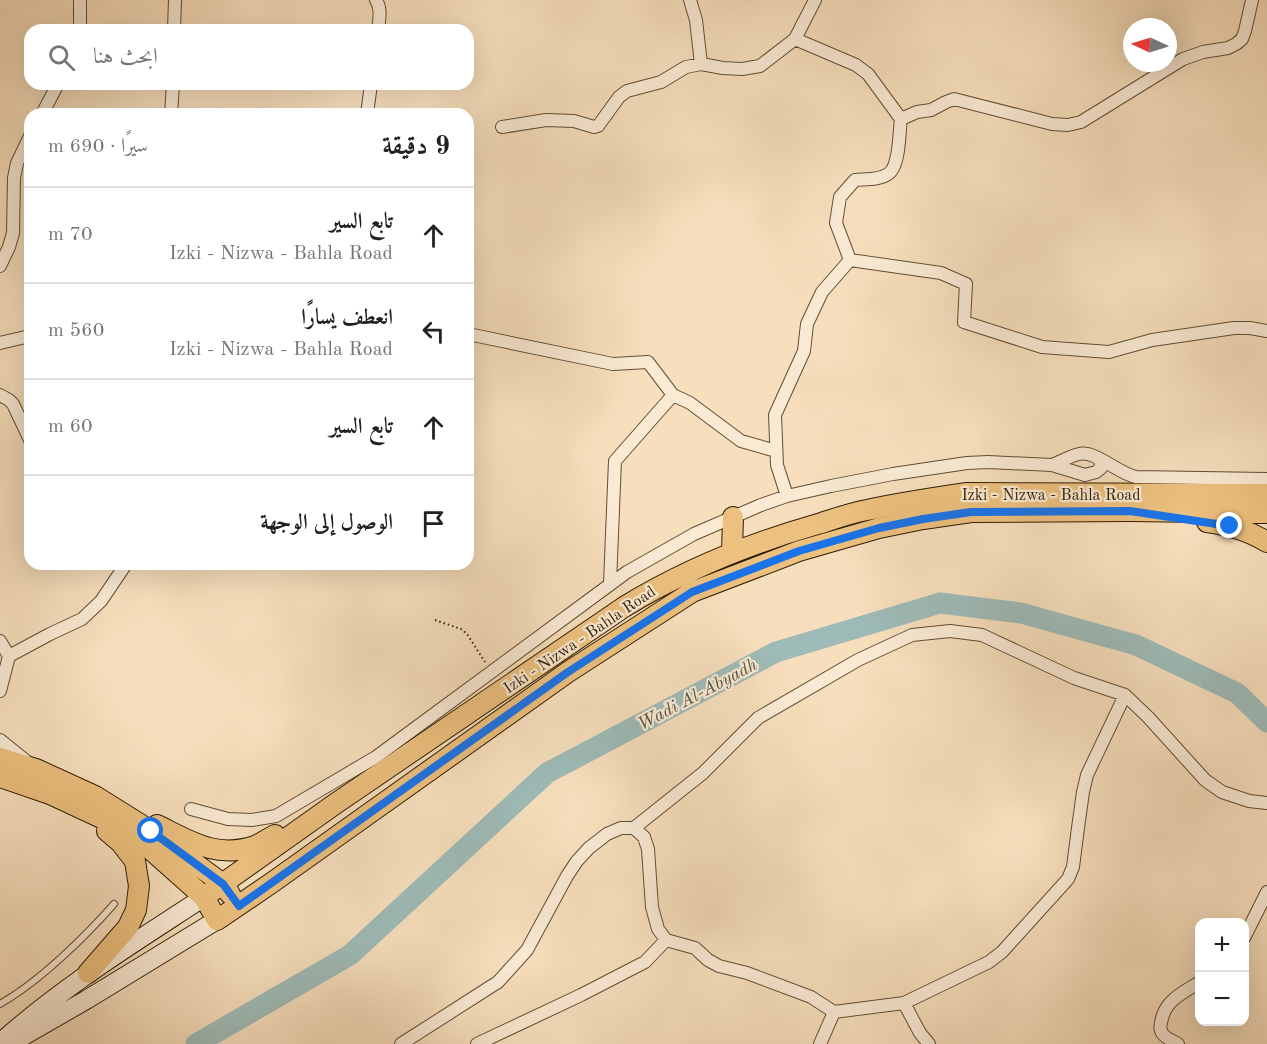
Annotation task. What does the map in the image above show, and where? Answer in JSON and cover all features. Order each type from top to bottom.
[{"type":"main road","name":"Izki - Nizwa - Bahla Road","points":[[204,897],[335,804],[624,607],[656,587],[732,552],[772,537],[864,510],[967,493],[1267,494]]},
{"type":"main road","points":[[1130,511],[1230,526],[1245,530],[1267,542]]},
{"type":"main road","name":"Izki - Nizwa - Bahla Road","points":[[217,920],[568,672],[692,592],[799,551],[879,528],[971,512],[1267,513]]},
{"type":"main road","points":[[732,552],[734,517]]},
{"type":"main road","points":[[0,758],[36,769],[205,848],[228,851],[255,846],[335,804]]},
{"type":"main road","points":[[0,777],[50,794],[108,821],[149,848],[204,897],[217,920]]},
{"type":"main road","points":[[50,794],[97,822],[121,843],[135,861],[139,886],[136,910],[128,927],[88,973]]},
{"type":"main road","points":[[95,796],[151,831],[223,884],[239,906]]},
{"type":"street","points":[[80,0],[80,24]]},
{"type":"street","points":[[174,24],[175,0]]},
{"type":"street","points":[[375,0],[380,14],[379,24]]},
{"type":"street","points":[[690,0],[696,20],[701,64]]},
{"type":"street","points":[[502,127],[546,120],[574,120],[594,127],[598,126],[619,97],[627,91],[661,82],[686,67],[701,64],[742,69],[760,66],[795,39],[815,0]]},
{"type":"street","points":[[901,119],[917,112],[931,110],[954,99],[1052,124],[1068,125],[1081,122],[1183,59],[1236,44],[1242,39],[1245,31],[1252,0]]},
{"type":"street","points":[[795,39],[856,65],[868,74],[901,119],[896,163],[891,173],[883,177],[855,180],[840,197],[836,223],[850,261]]},
{"type":"street","points":[[45,108],[55,90]]},
{"type":"street","points":[[171,108],[173,90]]},
{"type":"street","points":[[368,108],[370,90]]},
{"type":"street","points":[[0,266],[13,233],[14,178],[17,163],[24,148]]},
{"type":"street","points":[[850,261],[941,273],[966,284],[964,322],[1042,347],[1109,351],[1152,340],[1234,328],[1267,331]]},
{"type":"street","points":[[787,496],[777,465],[775,415],[804,351],[807,324],[822,292],[850,261]]},
{"type":"street","points":[[474,335],[613,364],[648,362],[673,395],[690,403],[741,441],[776,451]]},
{"type":"street","points":[[0,343],[24,337]]},
{"type":"street","points":[[0,395],[14,404],[24,426]]},
{"type":"street","points":[[610,583],[615,461],[673,395]]},
{"type":"street","points":[[1052,465],[1085,453],[1093,455],[1128,476],[1267,479]]},
{"type":"street","points":[[191,809],[228,819],[252,820],[276,816],[376,757],[627,572],[694,534],[761,505],[787,496],[893,474],[967,464],[988,462],[1052,465],[1085,475],[1101,468],[1101,461]]},
{"type":"street","points":[[9,656],[82,619],[101,601],[122,570]]},
{"type":"street","points":[[401,1044],[498,982],[527,950],[567,876],[589,848],[607,834],[621,828],[634,828],[703,773],[758,718],[858,660],[912,635],[950,631],[982,635],[1074,678],[1125,695],[1205,780],[1222,792],[1249,801],[1267,803]]},
{"type":"street","points":[[0,641],[9,656],[0,691]]},
{"type":"street","points":[[634,828],[644,837],[648,849],[652,907],[658,929],[666,940],[695,948],[719,966],[747,973],[812,997],[834,1012],[904,1003],[989,962],[1002,952],[1068,879],[1073,867],[1077,828],[1087,775],[1125,695]]},
{"type":"street","points":[[0,740],[36,769]]},
{"type":"street","points":[[1249,930],[1267,892]]},
{"type":"street","points":[[0,1043],[28,1018],[88,973],[204,897]]},
{"type":"street","points":[[9,1044],[217,920]]},
{"type":"street","points":[[477,1044],[645,962],[666,940]]},
{"type":"street","points":[[1178,1044],[1163,1035],[1160,1029],[1164,1010],[1172,1000],[1195,985]]},
{"type":"street","points":[[904,1003],[920,1033],[929,1044]]},
{"type":"street","points":[[820,1044],[834,1012]]},
{"type":"lane","points":[[0,1004],[45,971],[93,928],[114,904]]},
{"type":"path","points":[[435,620],[461,629],[467,634],[492,671]]},
{"type":"waterway","name":"Wadi Al-Abyadh","points":[[196,1044],[350,955],[547,773],[776,652],[940,603],[1021,613],[1136,645],[1237,693],[1267,722]]},
{"type":"route","points":[[151,831],[223,884],[239,906],[568,672],[692,592],[799,551],[879,528],[971,512],[1130,511],[1230,526]]}]
